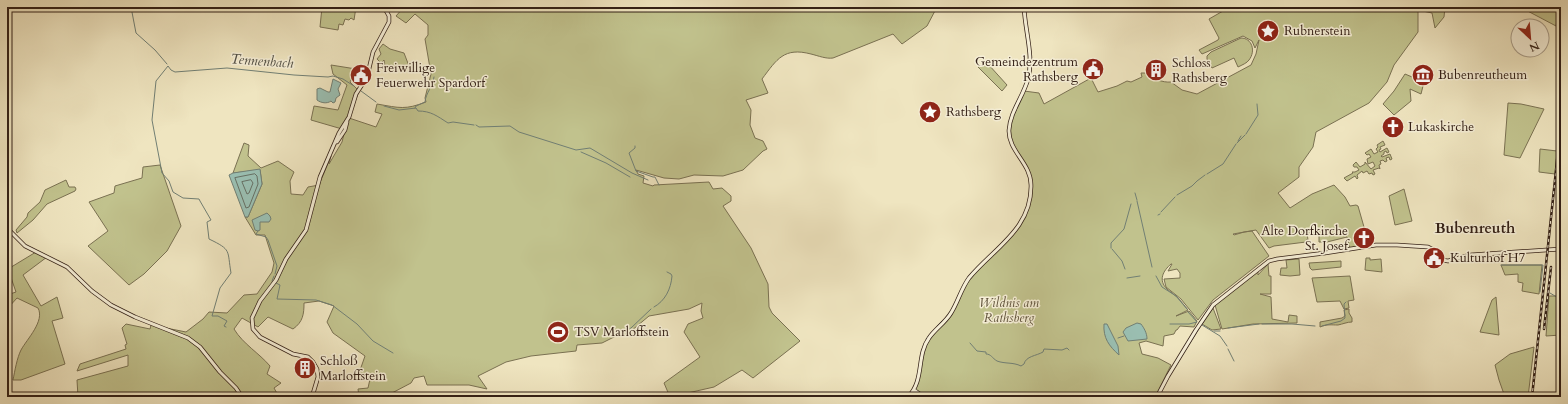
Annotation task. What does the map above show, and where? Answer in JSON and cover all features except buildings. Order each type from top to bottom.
[{"type":"street","points":[[312,397],[318,377],[317,369],[313,362],[308,357],[291,354],[260,337],[254,330],[252,321],[254,310],[260,299],[278,277],[286,259],[304,233],[316,187],[324,167],[342,132],[354,97],[367,77],[373,52],[389,21],[389,16],[384,8],[376,7]]},
{"type":"street","points":[[908,397],[914,390],[919,377],[923,348],[928,340],[947,319],[968,279],[1014,233],[1027,212],[1031,191],[1030,176],[1026,166],[1012,144],[1009,134],[1011,119],[1024,91],[1029,74],[1030,55],[1024,7]]},
{"type":"street","points":[[7,228],[25,246],[67,268],[92,291],[111,305],[135,317],[188,338],[200,347],[242,397]]},
{"type":"street","points":[[1157,396],[1196,330],[1216,302],[1273,259],[1326,254],[1382,245],[1428,247],[1434,250],[1444,261],[1451,261],[1470,255],[1561,249]]},
{"type":"street","points":[[914,390],[924,397]]},
{"type":"street","points":[[429,397],[440,397]]},
{"type":"green space","points":[[322,7],[356,7],[354,20],[351,18],[349,20],[345,19],[343,25],[339,24],[338,30],[320,27]]},
{"type":"green space","points":[[404,7],[937,7],[927,26],[902,44],[893,34],[833,58],[825,58],[802,52],[794,52],[782,56],[777,60],[762,79],[768,93],[746,100],[751,110],[750,125],[755,138],[763,141],[767,149],[743,170],[723,176],[694,175],[679,179],[664,178],[636,170],[638,174],[644,176],[643,183],[653,186],[709,182],[713,189],[722,188],[731,196],[731,201],[723,206],[751,248],[768,284],[769,307],[772,313],[800,341],[753,378],[742,370],[714,387],[670,397],[664,383],[700,357],[684,332],[688,324],[703,318],[701,311],[702,303],[689,309],[649,316],[625,336],[622,333],[602,343],[577,345],[576,351],[531,356],[506,362],[478,376],[487,389],[469,385],[427,385],[424,376],[414,378],[411,383],[392,393],[391,397],[359,397],[358,389],[368,388],[370,379],[358,376],[365,356],[333,333],[327,322],[334,306],[319,301],[304,303],[302,318],[299,324],[293,329],[268,317],[258,327],[242,318],[234,329],[242,339],[270,366],[267,374],[281,383],[274,388],[278,395],[276,397],[78,397],[77,380],[128,366],[128,355],[77,371],[80,364],[126,349],[125,345],[127,344],[122,328],[126,324],[150,329],[151,325],[186,332],[203,319],[209,312],[227,313],[244,295],[257,294],[272,272],[274,263],[265,235],[256,235],[245,217],[248,217],[262,184],[260,170],[233,173],[244,143],[249,145],[248,156],[261,168],[278,161],[294,172],[290,181],[291,194],[303,195],[308,187],[319,185],[331,156],[329,164],[342,142],[345,130],[344,131],[342,129],[311,120],[314,106],[338,110],[347,85],[333,74],[331,65],[356,69],[350,82],[359,91],[349,118],[376,127],[382,114],[375,112],[377,104],[402,108],[426,102],[425,98],[431,74],[425,39],[428,35],[428,25],[415,14],[406,23],[396,16]]},
{"type":"green space","name":"Wildnis am Rathsberg","points":[[1230,7],[1445,7],[1444,17],[1435,28],[1432,13],[1418,10],[1418,32],[1394,65],[1387,82],[1369,103],[1316,132],[1313,147],[1299,167],[1299,177],[1278,193],[1290,208],[1312,194],[1334,185],[1345,197],[1350,206],[1358,206],[1366,234],[1361,235],[1363,245],[1350,248],[1347,237],[1327,242],[1319,242],[1319,233],[1307,233],[1308,240],[1306,240],[1306,242],[1269,248],[1256,230],[1246,232],[1252,231],[1269,256],[1213,300],[1198,320],[1181,299],[1166,287],[1164,279],[1180,278],[1180,273],[1177,269],[1168,271],[1171,264],[1164,273],[1162,279],[1164,286],[1177,297],[1188,310],[1176,316],[1189,311],[1197,321],[1194,327],[1180,326],[1174,334],[1164,336],[1163,346],[1146,341],[1139,343],[1142,354],[1158,358],[1171,365],[1155,397],[924,397],[914,390],[922,356],[928,340],[947,319],[968,279],[1014,233],[1027,211],[1031,180],[1010,139],[1010,124],[1024,91],[1039,93],[1044,104],[1091,78],[1098,92],[1127,81],[1131,82],[1142,77],[1141,73],[1146,73],[1157,80],[1171,82],[1182,90],[1197,94],[1251,65],[1256,54],[1259,40],[1255,48],[1252,41],[1243,36],[1202,54],[1199,50],[1218,40],[1219,38],[1209,19]]},
{"type":"green space","points":[[1520,7],[1559,7],[1556,26],[1550,23],[1550,18],[1541,18]]},
{"type":"green space","points":[[1241,38],[1248,40],[1252,46],[1252,53],[1248,61],[1238,67],[1234,58],[1212,68],[1207,56],[1211,52]]},
{"type":"green space","points":[[383,44],[390,49],[404,53],[409,66],[403,65],[399,68],[391,66],[387,69],[384,67],[384,60],[381,63],[377,59],[381,54],[379,49]]},
{"type":"green space","points":[[988,64],[1007,85],[1002,91],[978,67]]},
{"type":"green space","points":[[1405,74],[1424,82],[1421,94],[1410,89],[1411,101],[1394,115],[1383,104]]},
{"type":"green space","points":[[1508,103],[1544,109],[1520,158],[1504,155]]},
{"type":"green space","points":[[1383,141],[1385,145],[1380,147],[1380,152],[1387,148],[1389,152],[1384,152],[1381,156],[1390,154],[1392,159],[1390,160],[1389,157],[1386,158],[1387,161],[1385,162],[1383,160],[1380,161],[1380,169],[1373,170],[1375,174],[1373,175],[1372,173],[1369,174],[1367,171],[1363,173],[1362,171],[1357,175],[1357,179],[1355,176],[1347,181],[1344,178],[1353,173],[1352,172],[1359,170],[1353,165],[1356,162],[1360,167],[1365,164],[1365,162],[1371,169],[1375,166],[1373,162],[1368,164],[1367,159],[1371,157],[1369,154],[1367,155],[1365,153],[1371,149],[1374,154],[1378,152],[1376,149],[1378,147],[1377,145]]},
{"type":"green space","points":[[1540,149],[1557,151],[1555,174],[1539,172]]},
{"type":"green space","points":[[160,165],[181,226],[167,251],[144,274],[129,285],[88,246],[108,231],[89,202],[114,193],[115,186],[142,178],[143,167]]},
{"type":"green space","points":[[66,180],[69,187],[75,187],[75,191],[47,204],[33,220],[17,233],[16,230],[27,217],[28,213],[40,202],[45,190]]},
{"type":"green space","points":[[1404,189],[1412,221],[1395,225],[1389,196]]},
{"type":"green space","points":[[36,252],[47,257],[23,275],[41,306],[57,297],[63,318],[52,321],[65,364],[21,380],[13,380],[20,353],[37,324],[40,313],[38,308],[17,298],[7,309],[7,295],[16,292],[8,269]]},
{"type":"green space","points":[[1366,258],[1370,258],[1370,260],[1381,259],[1382,272],[1365,270]]},
{"type":"green space","points":[[1299,259],[1300,275],[1280,275],[1281,268],[1287,268],[1286,260]]},
{"type":"green space","points":[[1341,261],[1341,267],[1312,270],[1309,263]]},
{"type":"green space","points":[[1268,264],[1269,276],[1271,276],[1271,294],[1260,294],[1271,297],[1272,319],[1288,322],[1289,315],[1297,316],[1297,323],[1253,324],[1222,329],[1215,305],[1258,271],[1258,275]]},
{"type":"green space","points":[[1501,265],[1542,265],[1539,294],[1522,291],[1523,283],[1518,282],[1518,274],[1505,275]]},
{"type":"green space","points":[[1350,276],[1354,300],[1348,301],[1349,308],[1344,309],[1340,301],[1317,302],[1312,278]]},
{"type":"green space","points":[[1549,296],[1561,296],[1561,335],[1546,336]]},
{"type":"green space","points":[[1496,297],[1499,335],[1480,332],[1492,300]]},
{"type":"green space","points":[[1213,308],[1221,329],[1212,330],[1202,324]]},
{"type":"green space","points":[[1349,309],[1352,322],[1320,327],[1320,322],[1342,318],[1345,316],[1344,310]]},
{"type":"green space","points":[[1534,347],[1528,397],[1505,397],[1495,365],[1510,354]]},
{"type":"water","points":[[333,79],[341,83],[338,89],[340,95],[333,103],[331,101],[328,103],[320,102],[317,100],[317,89],[320,88],[330,92]]},
{"type":"water","points":[[260,169],[262,184],[248,217],[245,217],[229,175],[233,173]]},
{"type":"water","points":[[267,213],[271,219],[269,222],[260,222],[260,230],[255,230],[252,220]]},
{"type":"water","points":[[1137,323],[1141,324],[1143,327],[1147,339],[1128,341],[1123,332],[1126,328]]},
{"type":"water","points":[[1104,324],[1107,324],[1118,346],[1119,355],[1107,341]]},
{"type":"waterway","name":"Tennenbach","points":[[131,7],[136,33],[155,50],[167,64]]},
{"type":"waterway","points":[[226,327],[224,326],[227,321],[218,316],[212,316],[220,288],[231,273],[228,255],[222,246],[209,239],[207,222],[211,220],[199,199],[183,198],[173,192],[169,181],[162,173],[152,120],[156,81],[168,66],[175,72],[227,68],[294,75],[333,76],[343,79],[354,86]]},
{"type":"waterway","points":[[415,108],[416,106],[425,102],[434,77]]},
{"type":"waterway","name":"Tennenbach","points":[[361,91],[376,102]]},
{"type":"waterway","points":[[1246,134],[1258,115],[1257,104]]},
{"type":"waterway","name":"Tennenbach","points":[[384,106],[399,110],[416,108],[418,111],[430,113],[448,123],[453,122],[474,125]]},
{"type":"waterway","name":"Tennenbach","points":[[476,125],[479,127],[510,126],[519,132],[576,150],[590,148],[632,173],[648,180]]},
{"type":"waterway","points":[[1237,143],[1245,135]]},
{"type":"waterway","points":[[1238,141],[1241,136]]},
{"type":"waterway","points":[[1207,174],[1223,164],[1236,144]]},
{"type":"waterway","name":"Tennenbach","points":[[635,146],[635,148],[629,153],[636,171],[655,177],[659,185]]},
{"type":"waterway","name":"Tennenbach","points":[[581,152],[606,163],[630,177]]},
{"type":"waterway","points":[[1177,195],[1192,186],[1205,175]]},
{"type":"waterway","points":[[1135,193],[1137,200]]},
{"type":"waterway","points":[[1161,212],[1175,197]]},
{"type":"waterway","points":[[1137,201],[1152,267]]},
{"type":"waterway","points":[[1111,248],[1111,243],[1124,229],[1131,204]]},
{"type":"waterway","points":[[258,231],[256,234],[266,237],[268,240],[277,266],[275,274]]},
{"type":"waterway","points":[[1112,249],[1122,261],[1125,269]]},
{"type":"waterway","points":[[1501,265],[1543,265],[1540,292]]},
{"type":"waterway","points":[[654,307],[664,298],[669,290],[672,276],[667,272]]},
{"type":"waterway","points":[[272,281],[274,276]]},
{"type":"waterway","points":[[1127,278],[1140,276]]},
{"type":"waterway","points":[[1156,276],[1162,287],[1176,296],[1187,309]]},
{"type":"waterway","points":[[276,283],[280,285],[277,299],[316,300],[332,305],[357,324],[373,341],[393,353]]},
{"type":"waterway","points":[[1550,293],[1560,299]]},
{"type":"waterway","points":[[1322,326],[1341,321],[1345,318],[1344,304],[1346,302]]},
{"type":"waterway","points":[[623,333],[631,328],[651,309]]},
{"type":"waterway","points":[[1170,324],[1189,324],[1197,322],[1188,312]]},
{"type":"waterway","points":[[937,326],[942,321]]},
{"type":"waterway","points":[[1228,328],[1259,324]]},
{"type":"waterway","points":[[1262,324],[1315,326]]},
{"type":"waterway","points":[[1202,325],[1220,336],[1227,346]]},
{"type":"waterway","points":[[1178,362],[1200,327]]},
{"type":"waterway","points":[[926,339],[934,330]]},
{"type":"waterway","points":[[1214,331],[1220,331]]},
{"type":"waterway","points":[[1118,338],[1124,336]]},
{"type":"waterway","points":[[970,343],[977,351],[986,352],[986,354],[990,355],[997,361],[1021,366],[1027,359],[1043,352],[1044,349],[1062,350],[1067,348],[1069,350]]},
{"type":"waterway","points":[[1228,349],[1234,361]]},
{"type":"railway","points":[[1532,397],[1561,123]]},
{"type":"railway","points":[[1544,329],[1551,267]]},
{"type":"place","name":"Rubnerstein","points":[[1268,31]]},
{"type":"place","name":"Gemeindezentrum Rathsberg","points":[[1093,69]]},
{"type":"place","name":"Schloss Rathsberg","points":[[1156,70]]},
{"type":"place","name":"Freiwillige Feuerwehr Spardorf","points":[[361,75]]},
{"type":"place","name":"Bubenreutheum","points":[[1423,75]]},
{"type":"place","name":"Rathsberg","points":[[930,112]]},
{"type":"place","name":"Lukaskirche","points":[[1393,127]]},
{"type":"place","name":"Alte Dorfkirche St. Josef","points":[[1364,238]]},
{"type":"place","name":"Kulturhof H7","points":[[1434,258]]},
{"type":"place","name":"TSV Marloffstein","points":[[558,332]]},
{"type":"place","name":"Schloß Marloffstein","points":[[305,368]]},
{"type":"district","name":"Bubenreuth","points":[[1475,228]]}]
